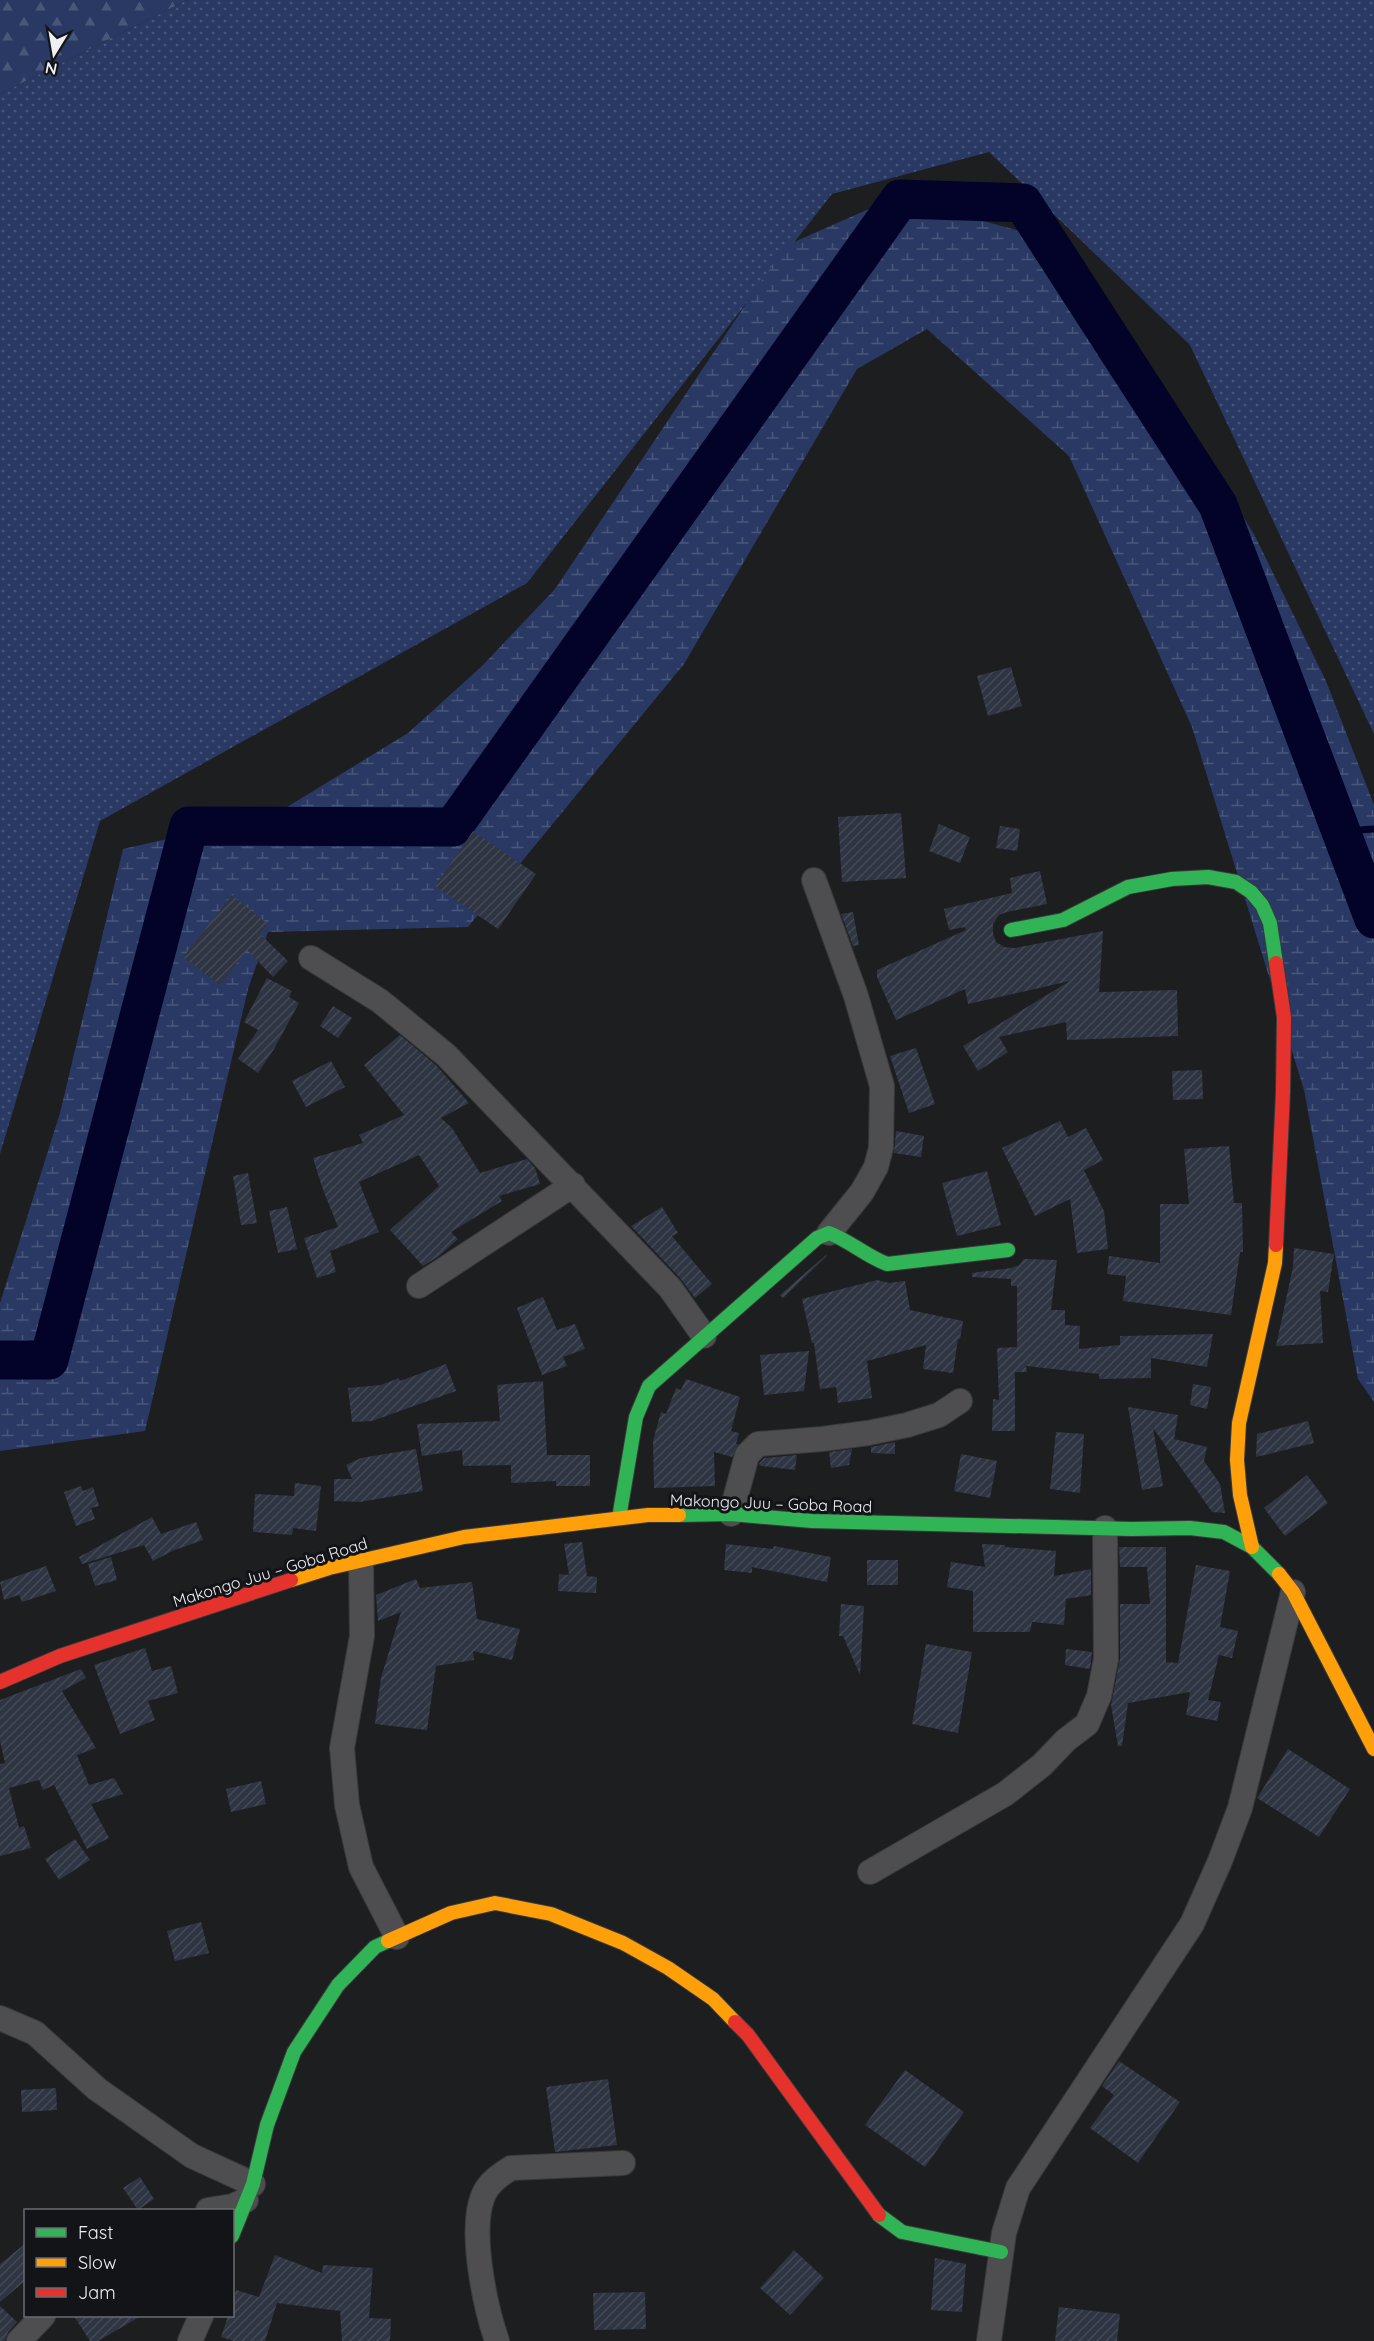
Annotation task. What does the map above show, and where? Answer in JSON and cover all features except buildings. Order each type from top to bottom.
[{"type":"street","points":[[1011,930],[1063,920],[1128,887],[1172,879],[1208,877],[1236,882],[1251,892],[1262,905],[1270,923],[1284,1017],[1283,1092],[1275,1263],[1239,1423],[1237,1460],[1240,1495],[1252,1547]]},
{"type":"street","points":[[619,1518],[636,1417],[650,1386],[817,1238],[829,1233],[862,1192],[876,1167],[881,1148],[882,1086],[856,996],[814,880]]},
{"type":"street","points":[[311,958],[380,1001],[446,1055],[670,1288],[704,1336]]},
{"type":"street","points":[[419,1286],[573,1185]]},
{"type":"street","points":[[829,1233],[840,1237],[869,1257],[887,1264],[1008,1250]]},
{"type":"street","points":[[730,1515],[747,1455],[758,1444],[868,1433],[939,1415],[960,1401]]},
{"type":"street","name":"Makongo Juu – Goba Road","points":[[0,1682],[60,1656],[329,1568],[464,1537],[648,1515],[730,1515],[812,1521],[1190,1528],[1224,1532],[1252,1547],[1274,1567],[1293,1592],[1374,1749]]},
{"type":"street","points":[[870,1872],[1005,1794],[1042,1765],[1066,1740],[1087,1724],[1099,1696],[1106,1659],[1105,1528]]},
{"type":"street","points":[[361,1561],[362,1636],[342,1748],[347,1805],[361,1867],[397,1937]]},
{"type":"street","points":[[988,2341],[1004,2234],[1018,2188],[1192,1924],[1220,1861],[1240,1808],[1293,1592]]},
{"type":"street","points":[[234,2231],[249,2192],[267,2125],[294,2052],[338,1985],[375,1947],[451,1913],[495,1903],[551,1914],[622,1943],[668,1968],[713,1999],[748,2035],[881,2218],[902,2232],[1001,2252]]},
{"type":"street","points":[[0,2018],[36,2033],[97,2090],[192,2156],[249,2192]]},
{"type":"street","points":[[497,2341],[491,2324],[476,2237],[483,2194],[497,2177],[512,2168],[623,2163]]},
{"type":"street","points":[[218,2209],[233,2206],[249,2192]]},
{"type":"street","points":[[19,2341],[42,2317]]},
{"type":"street","points":[[190,2341],[201,2317]]},
{"type":"green space","points":[[0,0],[187,0],[0,94]]},
{"type":"green space","points":[[187,0],[1374,0],[1374,734],[1190,345],[989,152],[832,194],[527,583],[100,821],[0,1154],[0,94]]},
{"type":"green space","points":[[896,197],[1045,238],[1098,304],[1202,449],[1255,536],[1326,681],[1374,805],[1374,1402],[1358,1379],[1304,1090],[1192,727],[1069,456],[927,329],[857,369],[684,664],[468,927],[268,932],[248,989],[145,1431],[0,1451],[0,1303],[60,1113],[123,849],[274,815],[408,733],[482,666],[555,589],[785,246]]},
{"type":"waterway","points":[[0,1360],[49,1360],[189,826],[453,827],[900,199],[1023,203],[1218,505],[1374,919]]},
{"type":"waterway","points":[[1341,831],[1374,829]]},
{"type":"traffic: fast","points":[[1011,930],[1063,920],[1128,887],[1172,879],[1208,877],[1236,882],[1251,892],[1262,905],[1270,923],[1276,963]]},
{"type":"traffic: fast","points":[[619,1518],[636,1417],[649,1386],[817,1238],[829,1233],[887,1264],[1008,1250]]},
{"type":"traffic: fast","points":[[679,1515],[731,1514],[812,1521],[1131,1529],[1190,1528],[1224,1532],[1252,1547],[1279,1574]]},
{"type":"traffic: fast","points":[[234,2231],[253,2184],[267,2125],[294,2052],[338,1985],[375,1947],[388,1941]]},
{"type":"traffic: fast","points":[[879,2215],[902,2232],[1001,2252]]},
{"type":"traffic: slow","points":[[1252,1547],[1240,1495],[1237,1460],[1239,1423],[1275,1263],[1276,1245]]},
{"type":"traffic: slow","points":[[291,1580],[329,1568],[464,1537],[648,1515],[679,1515]]},
{"type":"traffic: slow","points":[[1279,1574],[1293,1592],[1374,1749]]},
{"type":"traffic: slow","points":[[388,1941],[451,1913],[495,1903],[551,1914],[623,1943],[668,1968],[713,1999],[735,2022]]},
{"type":"traffic: jam","points":[[1276,963],[1284,1017],[1276,1245]]},
{"type":"traffic: jam","points":[[0,1682],[60,1656],[291,1580]]},
{"type":"traffic: jam","points":[[735,2022],[748,2035],[879,2215]]}]
